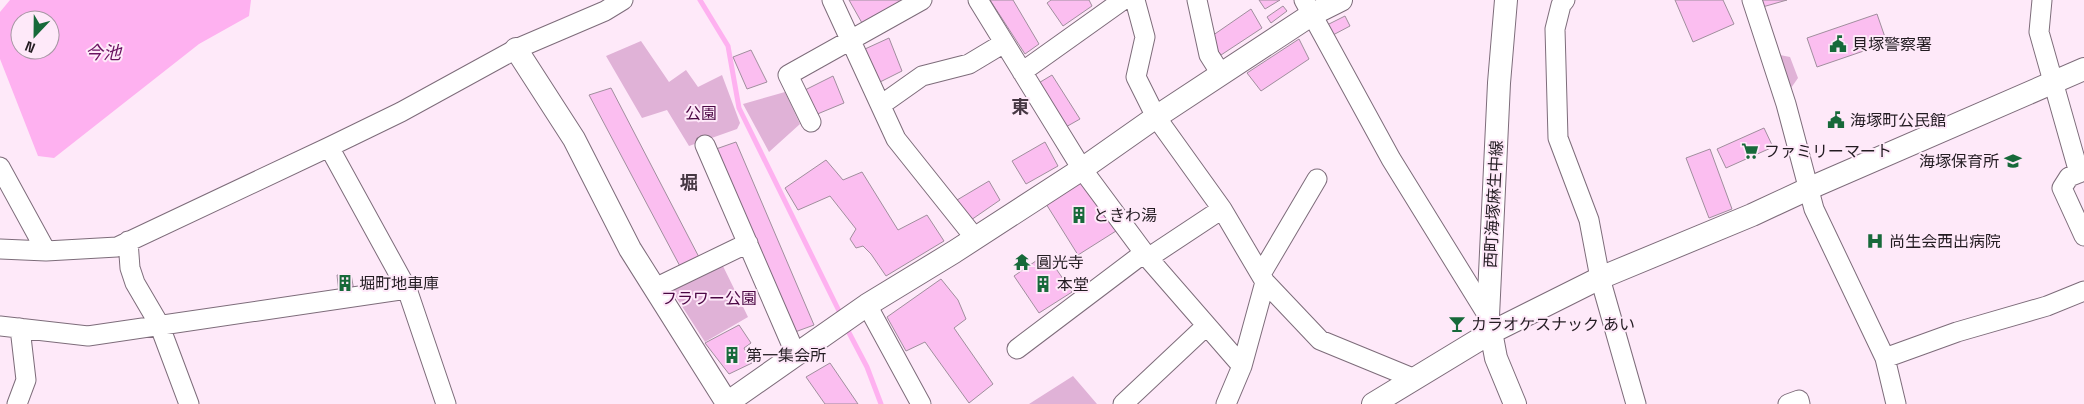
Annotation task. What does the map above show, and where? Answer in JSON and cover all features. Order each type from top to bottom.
[{"type":"street","points":[[0,249],[46,250],[116,247],[401,112],[516,49],[605,11],[623,0]]},
{"type":"street","points":[[832,0],[896,139],[975,238]]},
{"type":"street","points":[[811,122],[788,75],[922,0]]},
{"type":"street","points":[[978,0],[1082,169],[1146,255],[1242,366]]},
{"type":"street","points":[[1022,72],[1123,0]]},
{"type":"street","points":[[1136,0],[1145,37],[1136,77],[1156,117],[1222,208],[1263,278],[1320,340],[1415,379]]},
{"type":"street","points":[[1197,0],[1209,55],[1222,74]]},
{"type":"street","points":[[516,49],[574,139],[630,248],[727,403],[867,305],[1082,169],[1222,74],[1307,8],[1340,0]]},
{"type":"street","name":"西町海塚麻生中線","points":[[1506,0],[1499,83],[1489,325],[1496,358],[1515,404]]},
{"type":"street","points":[[1565,0],[1561,5],[1555,29],[1558,138],[1589,220],[1600,278],[1636,404]]},
{"type":"street","points":[[1752,0],[1786,104],[1810,188],[1814,209],[1885,358],[1896,404]]},
{"type":"street","points":[[2042,0],[2039,32],[2081,172],[2070,177],[2062,188],[2084,236]]},
{"type":"street","points":[[1307,8],[1391,159],[1489,325]]},
{"type":"street","points":[[881,106],[922,76],[969,64],[1004,43]]},
{"type":"street","points":[[1373,404],[1415,379],[1489,325],[1752,215],[2084,69]]},
{"type":"street","points":[[705,145],[796,355]]},
{"type":"street","points":[[329,147],[407,289],[446,404]]},
{"type":"street","points":[[0,167],[46,250]]},
{"type":"street","points":[[1226,404],[1242,366],[1263,278],[1318,179]]},
{"type":"street","points":[[1017,349],[1146,255],[1222,208]]},
{"type":"street","points":[[128,242],[130,268],[135,283],[159,324],[189,404]]},
{"type":"street","points":[[655,288],[748,242]]},
{"type":"street","points":[[0,326],[88,336],[159,324],[407,289]]},
{"type":"street","points":[[1885,358],[1957,332],[2047,306],[2084,291]]},
{"type":"street","points":[[867,305],[921,404]]},
{"type":"street","points":[[1122,404],[1206,326]]},
{"type":"street","points":[[17,404],[26,380],[20,328]]},
{"type":"street","points":[[1788,404],[1799,400],[1800,404]]},
{"type":"green space","name":"公園","points":[[641,41],[669,82],[686,70],[698,87],[722,75],[740,123],[737,129],[689,146],[667,110],[642,118],[606,56]]},
{"type":"green space","points":[[1780,55],[1790,57],[1798,78],[1791,88]]},
{"type":"green space","points":[[785,92],[800,124],[769,152],[743,104]]},
{"type":"green space","name":"フラワー公園","points":[[719,258],[748,317],[705,342],[667,283]]},
{"type":"green space","points":[[1073,376],[1097,404],[1029,404]]},
{"type":"water","name":"今池","points":[[10,0],[251,0],[249,16],[199,44],[54,158],[38,156],[0,59],[0,12]]},
{"type":"building","points":[[849,0],[904,0],[862,23]]},
{"type":"building","points":[[990,0],[1013,0],[1039,44],[1025,54]]},
{"type":"building","points":[[1051,0],[1089,0],[1092,6],[1063,26],[1047,3]]},
{"type":"building","points":[[1259,0],[1280,0],[1265,9]]},
{"type":"building","points":[[1675,0],[1723,0],[1734,24],[1693,42]]},
{"type":"building","points":[[1757,0],[1787,0],[1759,8]]},
{"type":"building","points":[[1283,6],[1287,11],[1271,23],[1267,17]]},
{"type":"building","points":[[1251,9],[1262,28],[1221,55],[1209,38]]},
{"type":"building","points":[[1877,14],[1887,43],[1817,67],[1807,38]]},
{"type":"building","points":[[1345,16],[1350,26],[1333,35],[1327,25]]},
{"type":"building","points":[[889,38],[902,71],[880,82],[865,49]]},
{"type":"building","points":[[1299,39],[1309,59],[1261,91],[1247,73]]},
{"type":"building","points":[[751,50],[767,82],[747,89],[733,57]]},
{"type":"building","points":[[1052,75],[1080,119],[1064,128],[1037,84]]},
{"type":"building","points":[[833,76],[844,103],[815,115],[803,91]]},
{"type":"building","points":[[611,88],[701,261],[682,270],[589,95]]},
{"type":"building","points":[[1764,128],[1773,147],[1726,168],[1717,149]]},
{"type":"building","points":[[736,142],[814,325],[795,332],[716,149]]},
{"type":"building","points":[[1045,142],[1058,166],[1026,184],[1012,161]]},
{"type":"building","points":[[1710,149],[1732,209],[1709,218],[1686,158]]},
{"type":"building","points":[[826,160],[843,180],[862,172],[898,230],[927,215],[944,241],[886,276],[863,246],[856,248],[850,239],[856,229],[830,196],[798,210],[785,188]]},
{"type":"building","name":"ときわ湯","points":[[1077,176],[1116,231],[1078,255],[1043,199]]},
{"type":"building","points":[[989,181],[1000,200],[971,220],[957,200]]},
{"type":"building","name":"本堂","points":[[1046,254],[1072,292],[1039,313],[1014,276]]},
{"type":"building","name":"堀町地車庫","points":[[351,274],[354,291],[339,293],[337,275]]},
{"type":"building","points":[[941,279],[958,300],[966,319],[954,328],[993,384],[969,403],[925,342],[906,351],[887,317]]},
{"type":"building","name":"第一集会所","points":[[739,325],[751,343],[744,348],[752,363],[729,374],[705,343]]},
{"type":"building","points":[[830,363],[858,404],[825,404],[806,377]]},
{"type":"waterway","points":[[700,0],[728,46],[739,108],[842,317]]},
{"type":"waterway","points":[[846,327],[867,367],[881,404]]},
{"type":"place","name":"貝塚警察署","points":[[1838,44]]},
{"type":"place","name":"海塚町公民館","points":[[1836,120]]},
{"type":"place","name":"ファミリーマート","points":[[1750,151]]},
{"type":"place","name":"海塚保育所","points":[[2013,161]]},
{"type":"place","name":"ときわ湯","points":[[1079,215]]},
{"type":"place","name":"尚生会西出病院","points":[[1875,241]]},
{"type":"place","name":"圓光寺","points":[[1022,262]]},
{"type":"place","name":"堀町地車庫","points":[[345,283]]},
{"type":"place","name":"本堂","points":[[1043,284]]},
{"type":"place","name":"カラオケスナック あい","points":[[1457,324]]},
{"type":"place","name":"第一集会所","points":[[732,355]]},
{"type":"district","name":"東","points":[[1020,107]]},
{"type":"district","name":"堀","points":[[689,183]]}]
